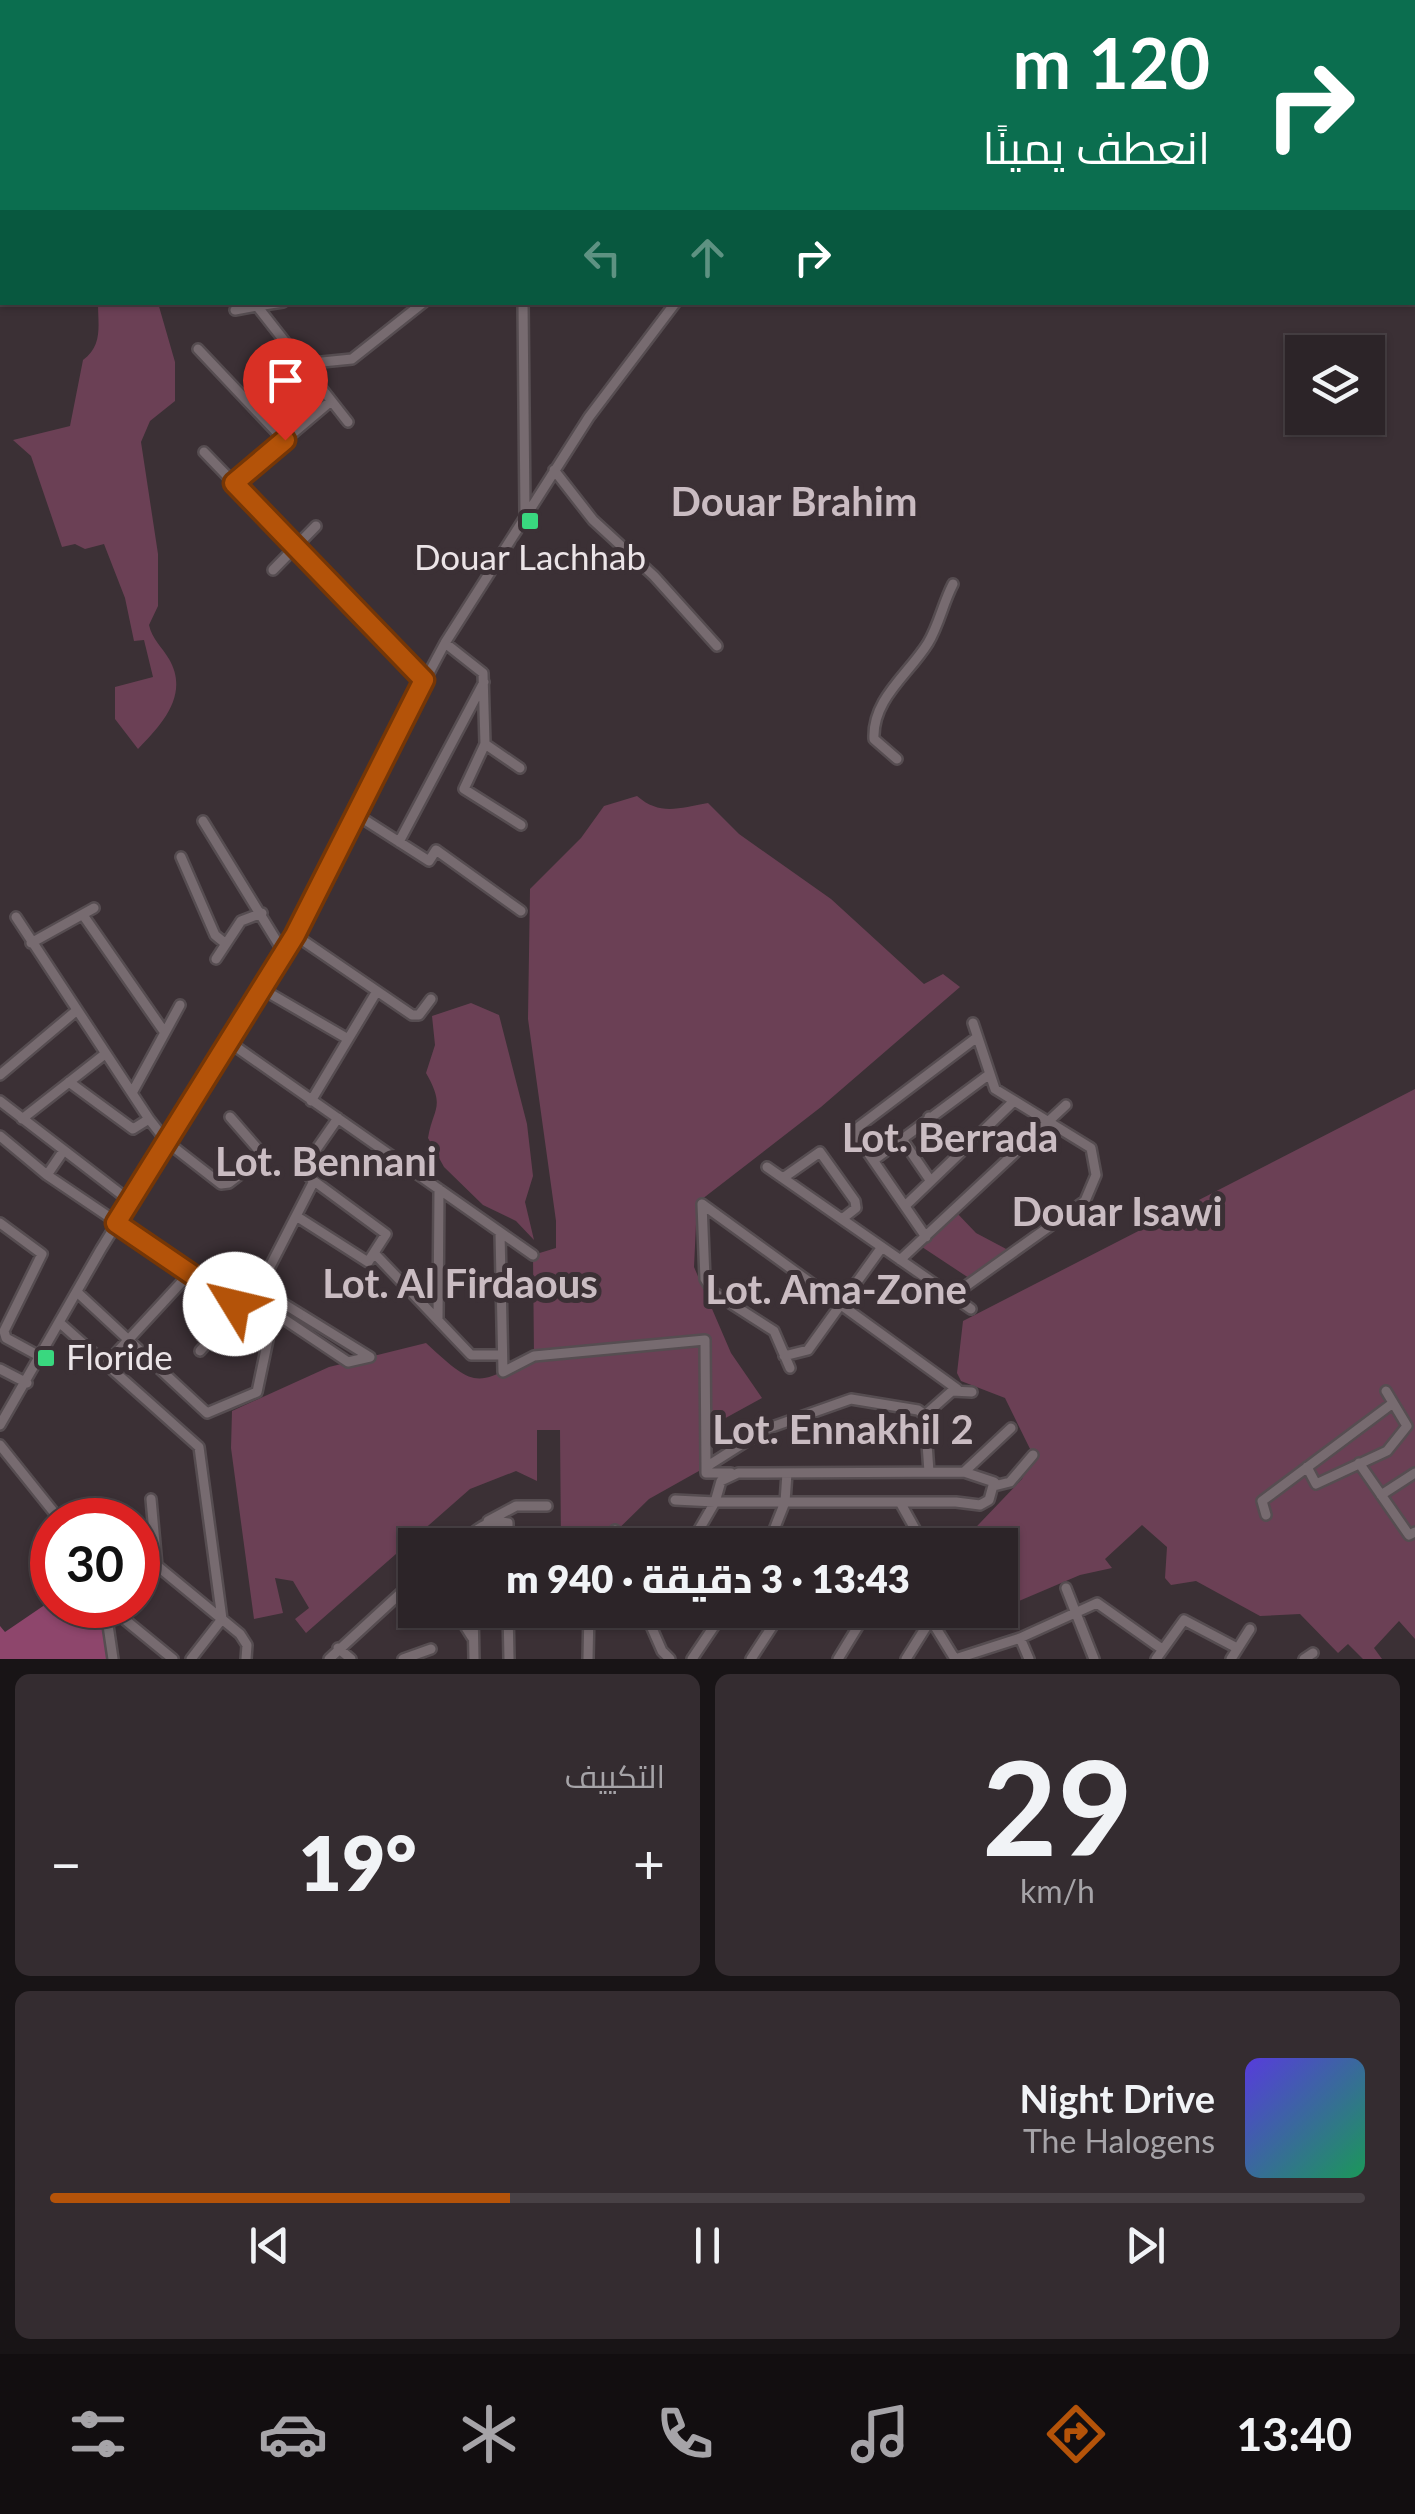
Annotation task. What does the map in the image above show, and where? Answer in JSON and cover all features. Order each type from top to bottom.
[{"type":"street","points":[[235,310],[264,305]]},
{"type":"street","points":[[302,364],[352,359],[420,305]]},
{"type":"street","points":[[523,305],[525,515]]},
{"type":"street","points":[[0,1425],[116,1223],[295,935],[354,813],[445,644],[554,470],[674,305]]},
{"type":"street","points":[[257,306],[348,422]]},
{"type":"street","points":[[198,349],[285,440]]},
{"type":"street","points":[[234,483],[331,401]]},
{"type":"street","points":[[204,452],[424,680]]},
{"type":"street","points":[[554,470],[594,520],[654,576],[717,646]]},
{"type":"street","points":[[272,570],[316,526]]},
{"type":"street","points":[[898,758],[874,739],[875,726],[894,686],[930,639],[953,584]]},
{"type":"street","points":[[445,644],[483,673],[486,744],[464,789],[521,825]]},
{"type":"street","points":[[399,842],[484,682]]},
{"type":"street","points":[[486,744],[520,768]]},
{"type":"street","points":[[354,813],[429,861],[436,850],[521,911]]},
{"type":"street","points":[[202,820],[284,953]]},
{"type":"street","points":[[181,856],[215,934],[226,944]]},
{"type":"street","points":[[31,943],[94,908]]},
{"type":"street","points":[[216,958],[241,921],[262,913]]},
{"type":"street","points":[[83,915],[163,1030]]},
{"type":"street","points":[[16,918],[167,1142],[213,1179],[229,1183],[264,1156],[230,1117]]},
{"type":"street","points":[[295,935],[412,1015],[419,1015],[432,999]]},
{"type":"street","points":[[262,989],[348,1039]]},
{"type":"street","points":[[312,1102],[377,992]]},
{"type":"street","points":[[132,1093],[180,1005]]},
{"type":"street","points":[[0,1075],[76,1011]]},
{"type":"street","points":[[952,1296],[1085,1201],[1092,1190],[1096,1158],[1091,1148],[995,1089],[987,1076],[973,1023]]},
{"type":"street","points":[[926,1237],[853,1131],[976,1038]]},
{"type":"street","points":[[230,1042],[534,1255]]},
{"type":"street","points":[[22,1119],[105,1054]]},
{"type":"street","points":[[0,1058],[11,1066]]},
{"type":"street","points":[[874,1160],[987,1076]]},
{"type":"street","points":[[69,1082],[133,1129],[149,1119]]},
{"type":"street","points":[[0,1101],[62,1152],[130,1200]]},
{"type":"street","points":[[905,1206],[1013,1102]]},
{"type":"street","points":[[900,1260],[1066,1104]]},
{"type":"street","points":[[929,1117],[957,1153]]},
{"type":"street","points":[[296,1216],[368,1262],[386,1234],[302,1170],[338,1118]]},
{"type":"street","points":[[0,1136],[47,1175],[235,1304],[257,1301],[276,1299],[370,1357],[348,1362],[273,1316],[257,1301]]},
{"type":"street","points":[[902,1138],[930,1180]]},
{"type":"street","points":[[47,1175],[62,1152]]},
{"type":"street","points":[[783,1178],[820,1152],[855,1201],[856,1208],[842,1219]]},
{"type":"street","points":[[767,1167],[971,1309]]},
{"type":"street","points":[[257,1301],[258,1290],[314,1181]]},
{"type":"street","points":[[438,1320],[439,1190]]},
{"type":"street","points":[[790,1368],[774,1331],[713,1292],[706,1279],[702,1204],[956,1389],[972,1392]]},
{"type":"street","points":[[0,1223],[42,1254],[4,1331],[6,1338],[41,1357]]},
{"type":"street","points":[[500,1232],[502,1372],[534,1356],[705,1340],[706,1470]]},
{"type":"street","points":[[784,1356],[808,1350],[882,1247]]},
{"type":"street","points":[[375,1254],[471,1355],[500,1354]]},
{"type":"street","points":[[106,1364],[192,1272]]},
{"type":"street","points":[[77,1292],[209,1413],[257,1392],[273,1316]]},
{"type":"street","points":[[200,1351],[232,1315],[235,1304]]},
{"type":"street","points":[[60,1324],[198,1447],[222,1620],[191,1659]]},
{"type":"street","points":[[0,1369],[27,1384]]},
{"type":"street","points":[[925,1416],[956,1389]]},
{"type":"street","points":[[1308,1467],[1316,1484],[1387,1451],[1407,1426],[1386,1392]]},
{"type":"street","points":[[706,1470],[766,1429],[851,1399],[918,1410],[925,1416],[929,1472]]},
{"type":"street","points":[[1266,1515],[1262,1500],[1393,1403]]},
{"type":"street","points":[[964,1472],[1011,1428]]},
{"type":"street","points":[[0,1445],[42,1498]]},
{"type":"street","points":[[994,1486],[1010,1482],[1034,1455]]},
{"type":"street","points":[[1359,1463],[1409,1536],[1415,1532]]},
{"type":"street","points":[[675,1500],[980,1505],[989,1500],[994,1486],[990,1478],[964,1472],[706,1470]]},
{"type":"street","points":[[700,1528],[715,1502],[721,1481],[738,1473]]},
{"type":"street","points":[[775,1528],[785,1502],[787,1473]]},
{"type":"street","points":[[1381,1495],[1415,1473]]},
{"type":"street","points":[[900,1502],[915,1528]]},
{"type":"street","points":[[482,1528],[516,1506],[548,1506]]},
{"type":"street","points":[[486,1523],[508,1523],[508,1528]]},
{"type":"street","points":[[160,1568],[244,1640],[246,1659]]},
{"type":"street","points":[[1066,1588],[1094,1659]]},
{"type":"street","points":[[329,1659],[398,1595]]},
{"type":"street","points":[[932,1628],[955,1659],[1020,1638],[1097,1603],[1162,1648]]},
{"type":"street","points":[[1156,1659],[1184,1620],[1237,1648]]},
{"type":"street","points":[[109,1628],[113,1659]]},
{"type":"street","points":[[135,1628],[173,1659]]},
{"type":"street","points":[[467,1628],[474,1639]]},
{"type":"street","points":[[474,1628],[474,1659]]},
{"type":"street","points":[[508,1628],[509,1659]]},
{"type":"street","points":[[588,1628],[588,1659]]},
{"type":"street","points":[[652,1628],[662,1652],[670,1659]]},
{"type":"street","points":[[692,1659],[713,1628]]},
{"type":"street","points":[[751,1659],[771,1628]]},
{"type":"street","points":[[838,1659],[857,1628]]},
{"type":"street","points":[[906,1659],[926,1628]]},
{"type":"street","points":[[1230,1659],[1250,1629]]},
{"type":"street","points":[[1020,1638],[1029,1659]]},
{"type":"street","points":[[338,1648],[351,1659]]},
{"type":"street","points":[[403,1659],[430,1649]]},
{"type":"shaded area","points":[[98,305],[159,305],[175,362],[175,401],[150,421],[141,442],[158,554],[158,606],[149,625],[175,672],[176,685],[170,708],[138,749],[115,719],[115,687],[153,677],[144,640],[134,641],[125,598],[104,544],[85,549],[75,544],[62,547],[31,456],[13,440],[70,426],[83,360],[94,348]]},
{"type":"shaded area","points":[[637,796],[662,808],[708,803],[739,834],[831,899],[924,984],[943,974],[960,987],[821,1107],[697,1203],[694,1267],[731,1353],[762,1398],[711,1426],[706,1467],[649,1499],[619,1528],[561,1528],[560,1430],[537,1430],[537,1481],[516,1471],[470,1489],[426,1528],[398,1528],[398,1552],[306,1633],[295,1619],[309,1608],[293,1581],[275,1578],[283,1613],[254,1619],[231,1448],[232,1411],[329,1367],[426,1343],[456,1369],[477,1378],[499,1373],[534,1356],[533,1255],[556,1248],[556,1221],[528,1019],[530,889],[581,838],[604,806]]},
{"type":"shaded area","points":[[471,1003],[499,1015],[527,1124],[533,1176],[525,1202],[534,1240],[516,1221],[483,1205],[444,1167],[428,1138],[437,1101],[426,1073],[435,1045],[432,1016]]},
{"type":"shaded area","points":[[1415,1089],[1415,1639],[1399,1621],[1374,1648],[1382,1659],[1363,1659],[1348,1644],[1338,1653],[1300,1614],[1260,1616],[1196,1581],[1171,1585],[1165,1578],[1167,1547],[1142,1525],[1105,1559],[1112,1568],[1080,1575],[1018,1601],[1018,1528],[975,1528],[1022,1479],[1033,1455],[1005,1398],[961,1381],[957,1373],[963,1321]]},
{"type":"shaded area","points":[[955,1211],[976,1233],[1010,1251],[975,1282],[919,1245]]},
{"type":"shaded area","points":[[30,1615],[30,1628],[102,1628],[109,1659],[0,1659],[0,1626],[5,1632]]},
{"type":"place","name":"Douar Lachhab","points":[[530,521]]},
{"type":"place","name":"Floride","points":[[46,1358]]},
{"type":"district","name":"Douar Brahim","points":[[794,502]]},
{"type":"district","name":"Lot. Berrada","points":[[950,1138]]},
{"type":"district","name":"Lot. Bennani","points":[[326,1162]]},
{"type":"district","name":"Douar Isawi","points":[[1117,1212]]},
{"type":"district","name":"Lot. Al Firdaous","points":[[460,1284]]},
{"type":"district","name":"Lot. Ama-Zone","points":[[836,1290]]},
{"type":"district","name":"Lot. Ennakhil 2","points":[[843,1430]]},
{"type":"route","points":[[235,1304],[116,1223],[295,935],[424,680],[234,483],[285,440]]}]
